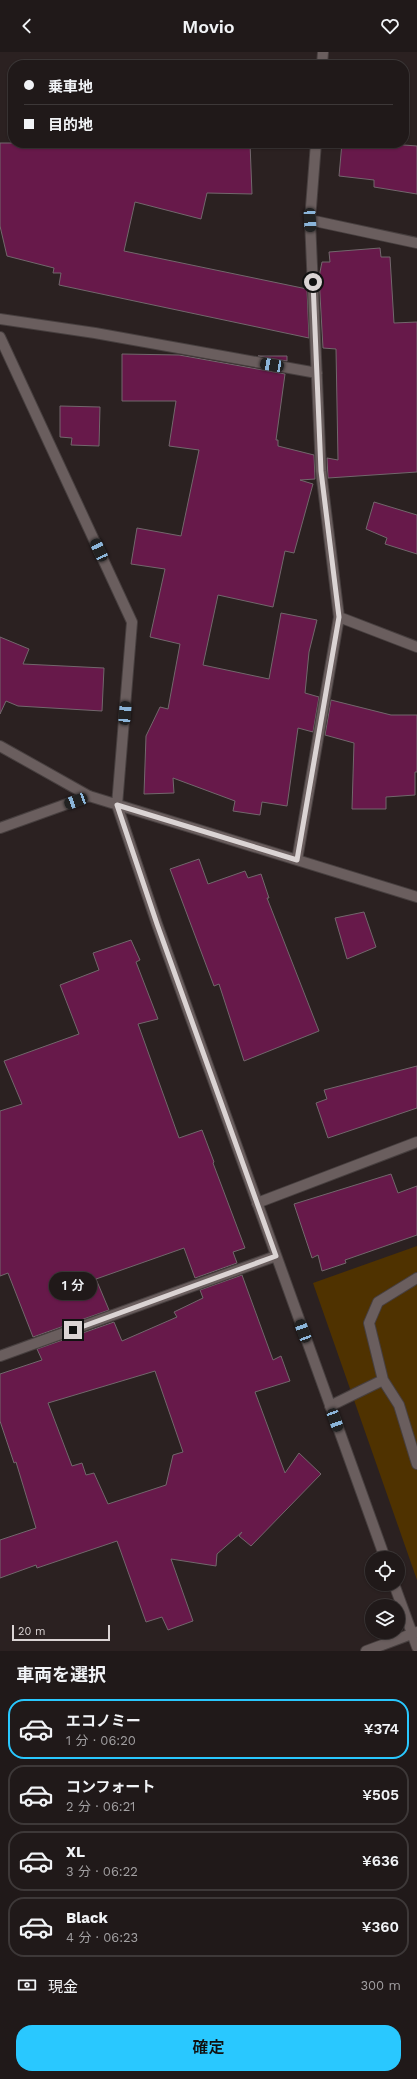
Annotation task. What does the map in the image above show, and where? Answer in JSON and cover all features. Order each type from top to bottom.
[{"type":"street","points":[[297,860],[339,617],[321,471],[310,220],[316,148]]},
{"type":"street","points":[[310,220],[417,243]]},
{"type":"street","points":[[0,319],[95,333],[317,373]]},
{"type":"street","points":[[0,337],[132,622],[117,805],[160,931],[382,1551]]},
{"type":"street","points":[[339,617],[417,647]]},
{"type":"street","points":[[0,746],[90,796],[417,897]]},
{"type":"street","points":[[0,828],[90,796]]},
{"type":"street","points":[[257,1203],[417,1142]]},
{"type":"street","points":[[0,1356],[276,1256]]},
{"type":"street","points":[[417,1278],[378,1302],[369,1323],[383,1380],[399,1405],[417,1464]]},
{"type":"street","points":[[330,1406],[383,1380]]},
{"type":"street","points":[[397,1591],[414,1633],[417,1647]]},
{"type":"street","points":[[366,1651],[414,1633]]},
{"type":"shaded area","points":[[417,1246],[417,1580],[313,1283]]},
{"type":"building","points":[[0,143],[8,143],[8,148],[250,148],[252,194],[207,193],[201,219],[135,202],[124,251],[307,289],[309,338],[59,285],[61,273],[53,273],[54,268],[7,256],[0,226]]},
{"type":"building","points":[[409,145],[417,146],[417,194],[374,187],[374,180],[339,176],[342,148],[409,148]]},
{"type":"building","points":[[380,248],[381,257],[390,257],[394,323],[417,322],[417,472],[328,478],[327,458],[338,460],[336,349],[323,348],[319,277],[322,262],[330,262],[329,252]]},
{"type":"building","points":[[122,354],[179,355],[285,374],[276,440],[278,440],[278,446],[314,455],[315,479],[300,480],[313,484],[294,553],[285,551],[273,607],[218,595],[203,665],[269,679],[281,613],[317,620],[309,652],[305,693],[319,697],[313,732],[298,728],[287,806],[262,802],[260,815],[233,811],[235,801],[173,778],[174,793],[144,794],[146,736],[160,707],[168,709],[180,644],[150,637],[165,569],[131,564],[137,528],[181,536],[199,450],[169,446],[176,401],[122,401]]},
{"type":"building","points":[[258,356],[287,356],[287,361]]},
{"type":"building","points":[[60,406],[100,407],[99,446],[71,445],[72,438],[60,437]]},
{"type":"building","points":[[374,502],[417,515],[417,554],[385,544],[387,538],[366,529]]},
{"type":"building","points":[[0,637],[29,649],[23,664],[104,668],[102,711],[18,706],[6,701],[0,714]]},
{"type":"building","points":[[331,700],[391,715],[417,715],[417,772],[415,772],[415,795],[386,797],[386,809],[352,809],[354,743],[325,735]]},
{"type":"building","points":[[199,859],[208,884],[245,871],[248,878],[261,874],[269,898],[267,898],[319,1031],[244,1061],[219,984],[214,986],[170,869]]},
{"type":"building","points":[[364,912],[376,947],[347,959],[335,918]]},
{"type":"building","points":[[131,940],[140,960],[136,962],[158,1019],[138,1024],[179,1138],[202,1130],[245,1248],[233,1252],[237,1263],[195,1278],[184,1248],[96,1279],[109,1310],[33,1337],[8,1273],[0,1276],[0,1111],[22,1104],[4,1061],[79,1034],[60,985],[99,970],[93,953]]},
{"type":"building","points":[[417,1066],[417,1108],[328,1138],[316,1103],[327,1099],[324,1090]]},
{"type":"building","points":[[391,1174],[398,1193],[417,1186],[417,1235],[345,1260],[346,1263],[322,1271],[318,1255],[312,1258],[294,1204]]},
{"type":"building","points":[[242,1275],[273,1360],[281,1356],[290,1381],[255,1392],[285,1473],[299,1453],[321,1474],[251,1546],[239,1536],[242,1532],[217,1554],[216,1566],[171,1559],[193,1621],[168,1630],[162,1617],[146,1622],[117,1541],[37,1568],[36,1565],[0,1578],[0,1540],[36,1528],[16,1462],[14,1463],[0,1421],[0,1374],[42,1360],[37,1349],[114,1322],[122,1341],[177,1317],[174,1312],[203,1298],[200,1290]],"holes":[[[155,1371],[183,1452],[173,1455],[166,1485],[108,1504],[94,1473],[86,1475],[82,1463],[72,1466],[48,1403]]]},
{"type":"route","points":[[73,1330],[276,1256],[157,924],[117,805],[297,860],[339,617],[321,471],[313,282]]}]
